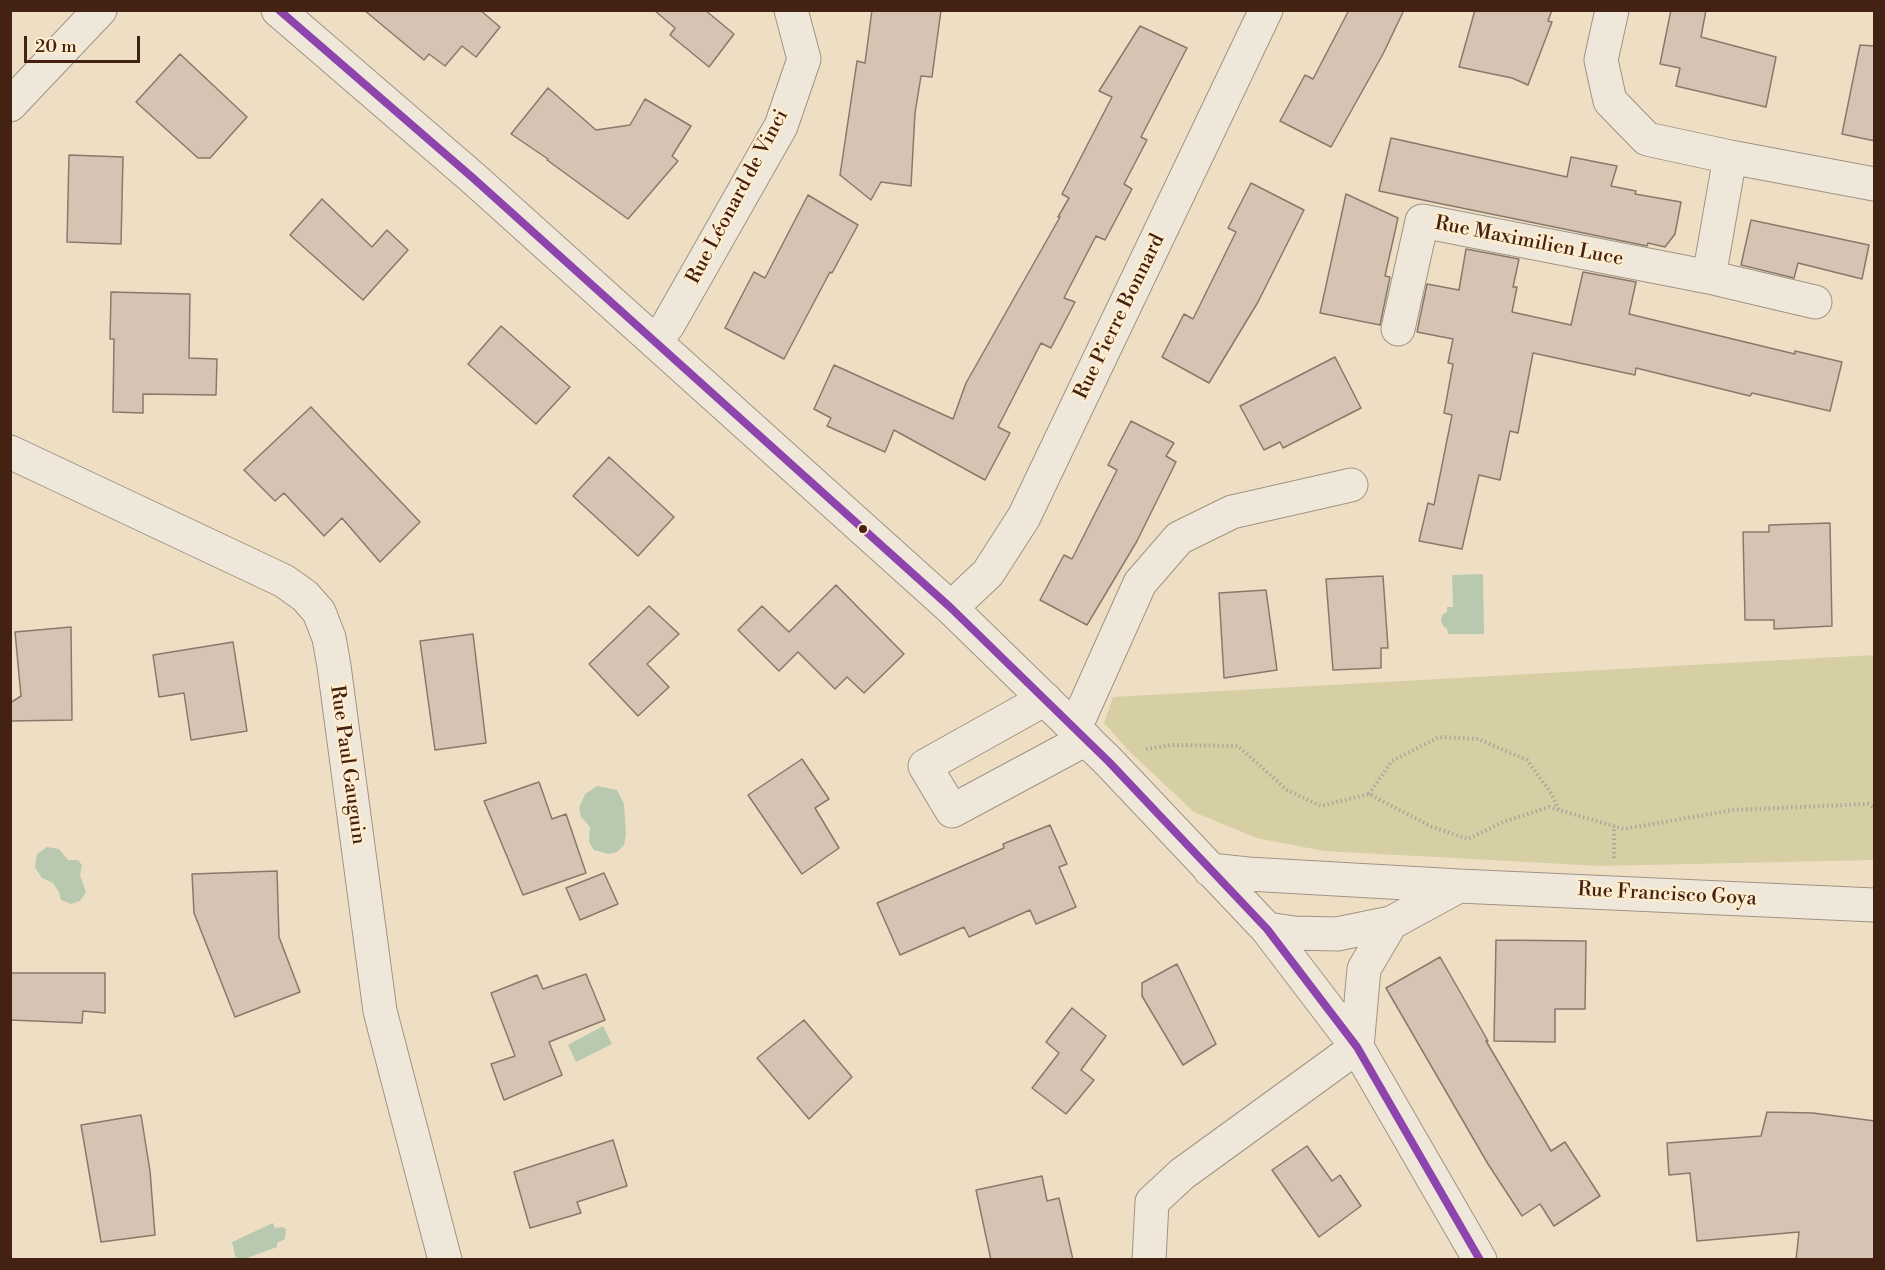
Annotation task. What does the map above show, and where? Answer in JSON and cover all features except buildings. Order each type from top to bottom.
[{"type":"street","points":[[10,105],[100,10]]},
{"type":"street","points":[[278,10],[473,177],[951,608],[1109,762],[1267,929],[1357,1047],[1480,1260]]},
{"type":"street","name":"Rue Léonard de Vinci","points":[[655,341],[668,325],[781,126],[804,59],[791,10]]},
{"type":"street","name":"Rue Pierre Bonnard","points":[[951,608],[988,573],[1024,517],[1266,10]]},
{"type":"street","points":[[1612,10],[1600,60],[1610,101],[1647,139],[1875,184]]},
{"type":"street","points":[[1709,277],[1730,157]]},
{"type":"street","name":"Rue Maximilien Luce","points":[[1398,329],[1422,221],[1709,277],[1815,302]]},
{"type":"street","name":"Rue Paul Gauguin","points":[[10,452],[284,581],[305,596],[319,612],[329,638],[334,666],[380,1011],[445,1260]]},
{"type":"street","points":[[1045,699],[925,766],[952,811],[1081,734],[1140,583],[1179,538],[1232,512],[1351,485]]},
{"type":"street","name":"Rue Francisco Goya","points":[[1210,870],[1459,886],[1875,905]]},
{"type":"street","points":[[1267,929],[1294,933],[1337,934],[1391,924],[1459,886]]},
{"type":"street","points":[[1149,1260],[1152,1202],[1182,1174],[1357,1047],[1364,969],[1391,924]]},
{"type":"path","points":[[1369,794],[1392,760],[1439,737],[1478,739],[1527,760],[1551,793],[1559,810]]},
{"type":"path","points":[[1109,762],[1129,751],[1172,745],[1238,746],[1287,790],[1321,806],[1369,794],[1432,827],[1468,839],[1503,822],[1549,807],[1624,829],[1733,810],[1868,804],[1875,808]]},
{"type":"shaded area","points":[[1483,574],[1484,634],[1448,634],[1441,620],[1442,615],[1447,612],[1447,607],[1453,607],[1452,575]]},
{"type":"shaded area","points":[[1874,655],[1874,860],[1600,866],[1324,851],[1256,838],[1194,812],[1129,751],[1104,723],[1113,697]]},
{"type":"shaded area","points":[[597,786],[617,790],[624,804],[626,834],[624,845],[617,852],[609,854],[594,850],[589,842],[590,827],[581,817],[579,808],[585,794]]},
{"type":"shaded area","points":[[47,847],[59,849],[68,860],[78,860],[82,865],[80,875],[86,892],[80,901],[71,904],[61,900],[53,883],[42,878],[35,867],[37,854]]},
{"type":"shaded area","points":[[603,1026],[612,1044],[576,1062],[568,1045]]},
{"type":"shaded area","points":[[273,1223],[275,1228],[286,1229],[285,1239],[277,1243],[277,1247],[244,1259],[236,1259],[232,1242]]},
{"type":"transit line","points":[[279,10],[473,178],[951,608],[1109,762],[1267,929],[1357,1047],[1480,1260]]}]
